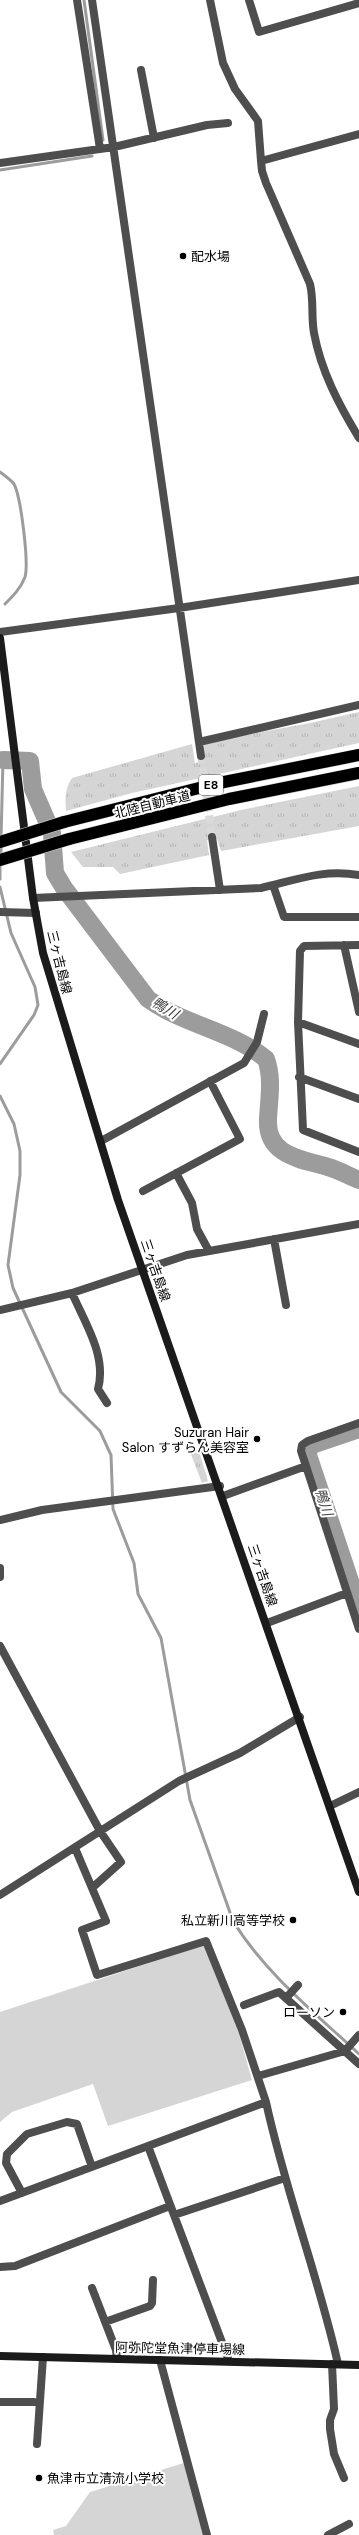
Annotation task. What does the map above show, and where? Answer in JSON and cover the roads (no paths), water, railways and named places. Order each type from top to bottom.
[{"type":"highway","name":"北陸自動車道","points":[[0,842],[64,822],[219,783],[359,755]]},
{"type":"highway","name":"北陸自動車道","points":[[0,860],[69,839],[229,799],[359,773]]},
{"type":"main road","name":"三ヶ吉島線","points":[[0,638],[33,898],[43,954],[118,1200],[220,1486],[359,1892]]},
{"type":"main road","name":"阿弥陀堂魚津停車場線","points":[[0,2356],[359,2365]]},
{"type":"street","points":[[78,0],[100,149]]},
{"type":"street","points":[[92,0],[201,756]]},
{"type":"street","points":[[210,0],[223,63],[235,89],[258,122],[262,171],[310,284],[313,298],[314,331],[319,356],[339,405],[359,438]]},
{"type":"street","points":[[249,0],[259,32],[359,3]]},
{"type":"street","points":[[141,70],[154,138]]},
{"type":"street","points":[[0,163],[114,147],[207,125],[228,123]]},
{"type":"street","points":[[261,161],[359,134]]},
{"type":"street","points":[[0,632],[179,608],[359,580]]},
{"type":"street","points":[[199,742],[359,705]]},
{"type":"street","points":[[212,838],[220,890]]},
{"type":"street","points":[[33,898],[220,890],[273,885],[296,877],[338,872],[359,875]]},
{"type":"street","points":[[273,885],[284,917],[359,917]]},
{"type":"street","points":[[0,912],[36,913]]},
{"type":"street","points":[[344,945],[359,1012]]},
{"type":"street","points":[[359,945],[304,946],[300,951],[298,1022],[299,1077],[303,1130],[359,1152]]},
{"type":"street","points":[[101,1141],[247,1059],[257,1042],[264,1014]]},
{"type":"street","points":[[298,1022],[359,1044]]},
{"type":"street","points":[[299,1077],[359,1099]]},
{"type":"street","points":[[143,1191],[240,1139],[210,1081]]},
{"type":"street","points":[[176,1173],[192,1203],[197,1229],[210,1251]]},
{"type":"street","points":[[0,1310],[72,1292],[143,1271],[187,1255],[359,1224]]},
{"type":"street","points":[[274,1239],[286,1305]]},
{"type":"street","points":[[72,1292],[97,1349],[101,1378],[98,1389],[107,1403]]},
{"type":"street","points":[[359,1423],[308,1441],[302,1445],[301,1451],[359,1629]]},
{"type":"street","points":[[223,1496],[306,1466]]},
{"type":"street","points":[[0,1520],[42,1510],[220,1486]]},
{"type":"street","points":[[0,1568],[0,1577]]},
{"type":"street","points":[[267,1623],[347,1593]]},
{"type":"street","points":[[0,1646],[100,1831],[121,1862],[92,1888]]},
{"type":"street","points":[[0,1895],[179,1781],[240,1753],[300,1718]]},
{"type":"street","points":[[330,1806],[359,1792]]},
{"type":"street","points":[[75,1848],[106,1921],[82,1930],[97,1974],[206,1941],[242,2030],[258,2076],[266,2102],[276,2150],[316,2280],[335,2364],[334,2408],[330,2420],[330,2429],[334,2454],[344,2478]]},
{"type":"street","points":[[286,1998],[298,1985]]},
{"type":"street","points":[[244,2005],[279,1992],[359,2064]]},
{"type":"street","points":[[258,2076],[345,2051],[359,2035]]},
{"type":"street","points":[[0,2201],[266,2102]]},
{"type":"street","points":[[22,2193],[6,2163],[7,2154],[27,2134],[67,2122],[77,2124],[92,2167]]},
{"type":"street","points":[[148,2146],[229,2361]]},
{"type":"street","points":[[174,2215],[285,2178]]},
{"type":"street","points":[[0,2267],[15,2266],[170,2206]]},
{"type":"street","points":[[105,2322],[150,2306],[152,2303],[153,2280]]},
{"type":"street","points":[[92,2288],[116,2350],[117,2359]]},
{"type":"street","points":[[37,2444],[42,2357]]},
{"type":"street","points":[[160,2360],[207,2535]]},
{"type":"street","points":[[0,2402],[34,2402]]},
{"type":"street","points":[[328,2535],[349,2524]]},
{"type":"waterway","points":[[84,0],[103,140]]},
{"type":"waterway","points":[[0,170],[92,156]]},
{"type":"waterway","points":[[0,472],[13,482],[17,491],[22,515],[26,558],[25,577],[16,592],[5,604]]},
{"type":"waterway","points":[[0,753],[3,760],[1,839]]},
{"type":"waterway","name":"鴨川","points":[[3,760],[30,761],[33,789],[52,833],[55,873],[64,888],[148,999],[162,1008],[238,1041],[253,1049],[266,1059],[270,1081],[268,1119],[269,1131],[273,1141],[287,1154],[332,1168],[359,1180]]},
{"type":"waterway","points":[[1,845],[1,857]]},
{"type":"waterway","points":[[0,863],[0,879]]},
{"type":"waterway","points":[[0,887],[11,933],[35,987],[38,1005],[34,1015],[0,1064]]},
{"type":"waterway","points":[[0,1096],[14,1124],[20,1151],[20,1175],[8,1265],[13,1288],[61,1392],[100,1431],[111,1455],[113,1509],[134,1563],[138,1594],[161,1638],[190,1800],[233,1921],[246,1940],[275,1975],[308,2008],[359,2054]]},
{"type":"waterway","name":"鴨川","points":[[359,1429],[309,1446],[308,1455],[359,1608]]},
{"type":"tunnel","points":[[201,756],[212,837]]},
{"type":"place","name":"配水場","points":[[183,256]]},
{"type":"place","name":"Suzuran Hair Salon すずらん美容室","points":[[257,1439]]},
{"type":"place","name":"私立新川高等学校","points":[[293,1920]]},
{"type":"place","name":"ローソン","points":[[343,2012]]},
{"type":"place","name":"魚津市立清流小学校","points":[[39,2478]]}]
